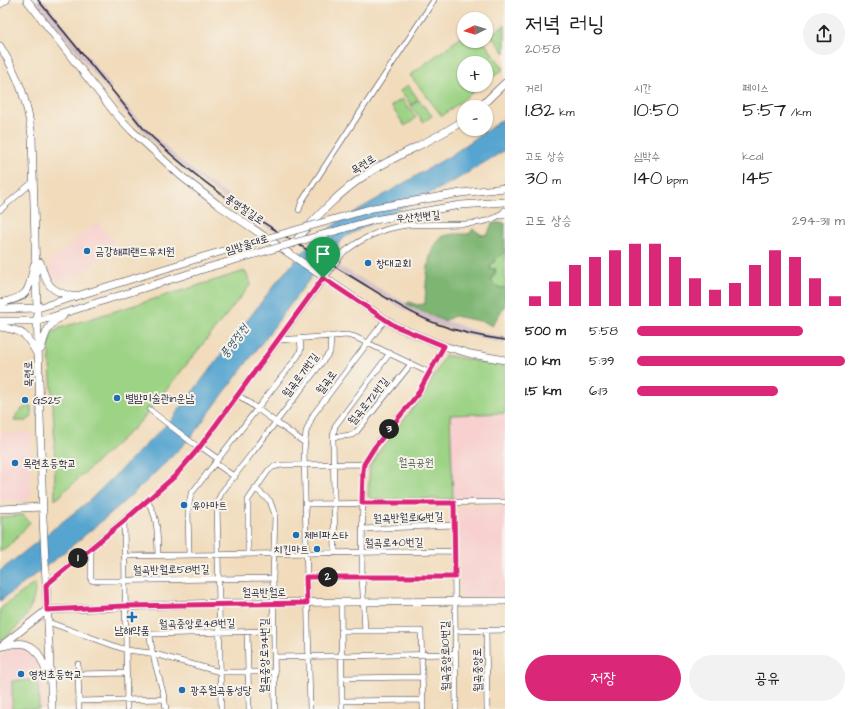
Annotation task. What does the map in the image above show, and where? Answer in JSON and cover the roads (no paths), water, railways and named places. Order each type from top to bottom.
[{"type":"main road","points":[[0,4],[6,0]]},
{"type":"main road","name":"풍영철길로","points":[[27,0],[115,113],[132,131],[181,176],[255,230],[261,230],[287,249]]},
{"type":"main road","name":"목련로","points":[[0,46],[19,79],[27,104],[32,136],[35,180],[43,518],[52,709]]},
{"type":"main road","points":[[487,100],[505,83]]},
{"type":"main road","name":"목련로","points":[[287,249],[318,215],[344,190],[370,172],[457,124]]},
{"type":"main road","points":[[0,309],[38,308],[206,256],[373,208],[462,193],[505,188]]},
{"type":"main road","name":"임방울대로","points":[[0,321],[38,321],[210,267],[374,220],[461,205],[505,202]]},
{"type":"main road","points":[[287,249],[322,277],[385,320],[408,332],[444,346],[471,354],[505,360]]},
{"type":"main road","points":[[37,253],[48,286],[55,292],[74,297]]},
{"type":"main road","points":[[0,303],[16,300],[24,295],[30,283],[37,253]]},
{"type":"main road","points":[[39,359],[45,335],[50,325],[58,318],[74,310]]},
{"type":"main road","points":[[0,327],[22,332],[28,338],[39,359]]},
{"type":"main road","points":[[0,509],[43,507]]},
{"type":"main road","name":"월곡반월로","points":[[47,610],[218,603],[505,601]]},
{"type":"main road","points":[[0,647],[47,610]]},
{"type":"main road","points":[[0,647],[23,643],[34,647],[40,654],[51,682]]},
{"type":"street","points":[[299,210],[302,201],[434,0]]},
{"type":"street","points":[[0,210],[35,180]]},
{"type":"street","name":"우산천변길","points":[[46,582],[124,521],[174,477],[238,396],[279,340],[322,277],[339,256],[347,249],[381,232],[397,227],[415,224],[484,223],[504,213]]},
{"type":"street","name":"월곡로","points":[[310,709],[306,577],[306,432],[311,418],[385,320]]},
{"type":"street","name":"월곡로71번길","points":[[279,340],[347,335],[368,343]]},
{"type":"street","name":"월곡로71번길","points":[[239,471],[330,352],[331,336]]},
{"type":"street","name":"월곡로71번길","points":[[189,555],[188,502],[191,494],[298,356],[300,349],[300,338]]},
{"type":"street","points":[[368,343],[430,373]]},
{"type":"street","points":[[365,631],[362,576],[362,503],[364,464],[381,439],[417,395],[444,346]]},
{"type":"street","name":"월곡로72번길","points":[[334,464],[333,437],[335,426],[390,353]]},
{"type":"street","name":"월곡로72번길","points":[[333,437],[352,435],[357,431],[411,364]]},
{"type":"street","points":[[238,396],[305,443]]},
{"type":"street","points":[[153,411],[198,446],[218,459],[235,477]]},
{"type":"street","points":[[248,554],[248,500],[255,488],[274,467],[305,464],[364,464]]},
{"type":"street","points":[[334,464],[335,553]]},
{"type":"street","name":"월곡반월로58번길","points":[[221,709],[217,502],[222,492],[239,471]]},
{"type":"street","name":"월곡중앙로34번길","points":[[255,488],[270,501],[274,511],[275,709]]},
{"type":"street","points":[[147,501],[154,511],[156,519],[158,555]]},
{"type":"street","points":[[454,503],[505,502]]},
{"type":"street","name":"월곡반월로16번길","points":[[306,504],[454,503],[455,602]]},
{"type":"street","points":[[124,521],[124,606],[127,709]]},
{"type":"street","name":"월곡반월로16번길","points":[[362,529],[454,525]]},
{"type":"street","name":"월곡반월로58번길","points":[[91,547],[91,580],[218,578]]},
{"type":"street","name":"월곡로40번길","points":[[124,556],[454,551]]},
{"type":"street","points":[[306,577],[455,577]]},
{"type":"street","points":[[218,578],[274,578]]},
{"type":"street","points":[[341,602],[342,709]]},
{"type":"street","name":"월곡중앙로10번길","points":[[455,602],[456,709]]},
{"type":"street","points":[[48,622],[126,650],[151,653],[220,672],[275,672]]},
{"type":"street","name":"월곡중앙로","points":[[486,630],[487,709]]},
{"type":"street","points":[[455,631],[505,630]]},
{"type":"street","name":"월곡중앙로48번길","points":[[166,709],[165,699],[151,653],[150,634],[274,631]]},
{"type":"street","points":[[341,631],[421,631],[423,709]]},
{"type":"street","points":[[247,632],[249,709]]},
{"type":"street","points":[[274,657],[455,654]]},
{"type":"street","points":[[78,664],[79,709]]},
{"type":"street","points":[[78,674],[126,673]]},
{"type":"street","points":[[342,678],[422,678]]},
{"type":"street","points":[[79,701],[165,699]]},
{"type":"street","points":[[342,701],[422,700]]},
{"type":"water","name":"풍영정천","points":[[505,118],[505,150],[454,181],[345,237],[326,257],[191,437],[123,503],[50,563],[0,601],[0,571],[89,501],[172,419],[279,279],[310,244],[338,222],[450,156],[479,136],[493,136],[493,126]]},
{"type":"railway","points":[[38,0],[143,128],[166,150],[215,189],[267,225],[414,314],[437,324],[454,329],[479,336],[505,340]]},
{"type":"place","name":"금강해피랜드유치원","points":[[87,251]]},
{"type":"place","name":"창대교회","points":[[368,263]]},
{"type":"place","name":"별밤미술관in운남","points":[[117,398]]},
{"type":"place","name":"GS25","points":[[25,400]]},
{"type":"place","name":"목련초등학교","points":[[15,463]]},
{"type":"place","name":"유아마트","points":[[184,505]]},
{"type":"place","name":"제비파스타","points":[[296,535]]},
{"type":"place","name":"치킨마트","points":[[317,549]]},
{"type":"place","name":"남해약품","points":[[132,617]]},
{"type":"place","name":"영천초등학교","points":[[21,674]]},
{"type":"place","name":"광주월곡동성당","points":[[182,690]]},
{"type":"park label","name":"월곡공원","points":[[416,462]]}]
